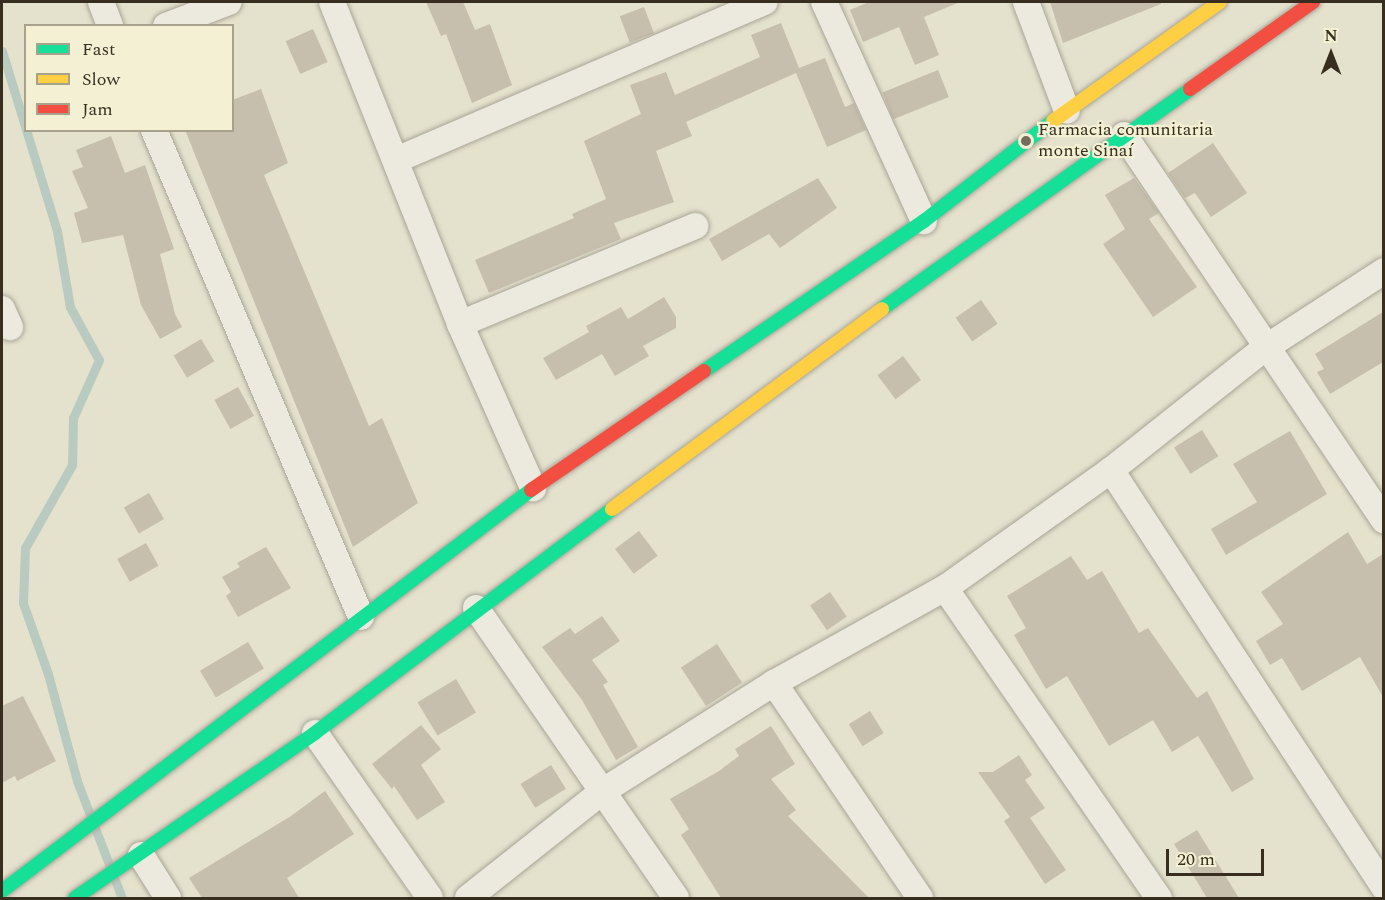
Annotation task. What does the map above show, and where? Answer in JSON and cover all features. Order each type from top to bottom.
[{"type":"street","points":[[101,2],[109,24]]},
{"type":"street","points":[[171,24],[229,2]]},
{"type":"street","points":[[332,2],[460,324],[533,488]]},
{"type":"street","points":[[396,160],[765,2]]},
{"type":"street","points":[[824,2],[924,221]]},
{"type":"street","points":[[1026,2],[1067,111]]},
{"type":"street","points":[[4,883],[73,840],[361,616],[437,564],[533,488],[924,221],[1067,111],[1220,2]]},
{"type":"street","points":[[75,898],[137,859],[315,733],[476,609],[794,372],[1313,2]]},
{"type":"street","points":[[155,132],[361,616]]},
{"type":"street","points":[[1124,135],[1383,521]]},
{"type":"street","points":[[460,324],[695,226]]},
{"type":"street","points":[[468,898],[603,791],[774,683],[945,588],[1111,470],[1265,348],[1383,271]]},
{"type":"street","points":[[1111,470],[1383,887]]},
{"type":"street","points":[[945,588],[1159,898]]},
{"type":"street","points":[[476,609],[676,898]]},
{"type":"street","points":[[774,683],[920,898]]},
{"type":"street","points":[[315,733],[430,898]]},
{"type":"street","points":[[137,859],[168,898]]},
{"type":"building","points":[[426,2],[463,2],[475,30],[490,24],[512,85],[472,103],[446,34],[441,36]]},
{"type":"building","points":[[869,2],[960,2],[924,17],[939,55],[915,65],[899,27],[863,42],[850,10]]},
{"type":"building","points":[[1050,2],[1161,2],[1161,4],[1063,43]]},
{"type":"building","points":[[644,7],[654,33],[630,42],[620,16]]},
{"type":"building","points":[[781,23],[799,68],[825,58],[845,107],[854,103],[866,130],[827,147],[796,73],[686,122],[692,136],[656,151],[674,202],[614,223],[621,239],[489,293],[475,260],[574,218],[572,214],[606,199],[584,141],[641,114],[630,85],[666,72],[675,95],[760,57],[751,35]]},
{"type":"building","points":[[313,29],[328,62],[300,74],[286,41]]},
{"type":"building","points":[[938,70],[949,97],[893,119],[882,92]]},
{"type":"building","points":[[261,89],[288,163],[264,175],[369,426],[382,418],[418,503],[353,547],[186,132],[234,132],[234,99]]},
{"type":"building","points":[[111,136],[125,173],[145,165],[174,249],[160,254],[175,314],[182,327],[160,339],[141,305],[123,235],[82,243],[74,213],[88,208],[72,171],[83,167],[76,150]]},
{"type":"building","points":[[1213,143],[1247,193],[1211,217],[1195,193],[1185,198],[1168,173]]},
{"type":"building","points":[[818,178],[837,208],[780,248],[769,234],[722,261],[709,239]]},
{"type":"building","points":[[1134,178],[1159,213],[1149,219],[1197,287],[1153,317],[1103,244],[1125,229],[1105,195]]},
{"type":"building","points":[[664,297],[676,317],[676,328],[643,346],[649,356],[615,376],[602,354],[556,380],[543,358],[589,332],[586,326],[621,307],[628,319]]},
{"type":"building","points":[[981,300],[998,324],[972,342],[956,318]]},
{"type":"building","points":[[1383,312],[1383,362],[1330,394],[1317,372],[1324,369],[1315,354]]},
{"type":"building","points":[[201,339],[214,361],[187,378],[174,355]]},
{"type":"building","points":[[903,356],[921,380],[895,399],[877,375]]},
{"type":"building","points":[[238,387],[254,416],[230,429],[214,400]]},
{"type":"building","points":[[1202,430],[1218,456],[1190,474],[1174,447]]},
{"type":"building","points":[[1290,431],[1327,494],[1226,555],[1211,529],[1257,502],[1233,464]]},
{"type":"building","points":[[149,493],[164,519],[139,533],[124,507]]},
{"type":"building","points":[[639,531],[658,556],[634,574],[615,549]]},
{"type":"building","points":[[1348,532],[1367,564],[1383,554],[1383,697],[1360,657],[1302,691],[1282,658],[1270,665],[1256,641],[1283,624],[1261,592]]},
{"type":"building","points":[[146,543],[159,566],[130,582],[117,559]]},
{"type":"building","points":[[266,547],[291,588],[238,617],[226,596],[231,592],[222,577],[240,567],[237,563]]},
{"type":"building","points":[[1071,556],[1087,580],[1102,571],[1139,633],[1148,628],[1197,698],[1207,691],[1254,779],[1232,792],[1198,736],[1172,752],[1153,720],[1109,746],[1067,676],[1046,689],[1014,635],[1026,628],[1007,596]]},
{"type":"building","points":[[830,592],[847,617],[827,630],[810,605]]},
{"type":"building","points":[[602,616],[620,641],[592,660],[608,682],[603,685],[638,747],[616,760],[582,700],[542,647],[570,628],[575,634]]},
{"type":"building","points":[[248,642],[264,669],[216,697],[200,671]]},
{"type":"building","points":[[717,644],[742,683],[706,706],[681,667]]},
{"type":"building","points":[[456,679],[476,712],[438,736],[417,702]]},
{"type":"building","points":[[23,696],[56,761],[17,781],[15,776],[2,783],[2,706]]},
{"type":"building","points":[[870,711],[884,733],[863,746],[849,724]]},
{"type":"building","points":[[421,725],[441,749],[421,765],[445,802],[417,820],[394,786],[392,789],[372,764]]},
{"type":"building","points":[[771,726],[795,764],[771,779],[796,810],[788,816],[869,898],[721,898],[681,835],[689,829],[670,799],[719,771],[739,756],[735,749]]},
{"type":"building","points":[[1019,755],[1032,775],[1025,780],[1045,808],[1030,818],[1066,870],[1045,884],[1004,821],[1010,817],[978,772],[993,772]]},
{"type":"building","points":[[551,765],[566,789],[535,808],[520,784]]},
{"type":"building","points":[[325,791],[354,834],[287,878],[299,898],[202,898],[189,878],[291,816]]},
{"type":"building","points":[[1197,830],[1239,898],[1207,898],[1174,844]]},
{"type":"waterway","points":[[2,51],[24,123]]},
{"type":"waterway","points":[[27,132],[57,231],[70,307],[99,360],[73,418],[72,465],[25,548],[23,603],[48,674],[77,781],[122,898]]},
{"type":"traffic: fast","points":[[882,309],[1190,89]]},
{"type":"traffic: fast","points":[[704,371],[924,221],[1053,121]]},
{"type":"traffic: fast","points":[[2,891],[531,490]]},
{"type":"traffic: fast","points":[[75,898],[315,733],[612,509]]},
{"type":"traffic: slow","points":[[1053,121],[1220,2]]},
{"type":"traffic: slow","points":[[612,509],[882,309]]},
{"type":"traffic: jam","points":[[1190,89],[1313,2]]},
{"type":"traffic: jam","points":[[531,490],[704,371]]},
{"type":"place","name":"Farmacia comunitaria monte Sinaí","points":[[1026,141]]}]
